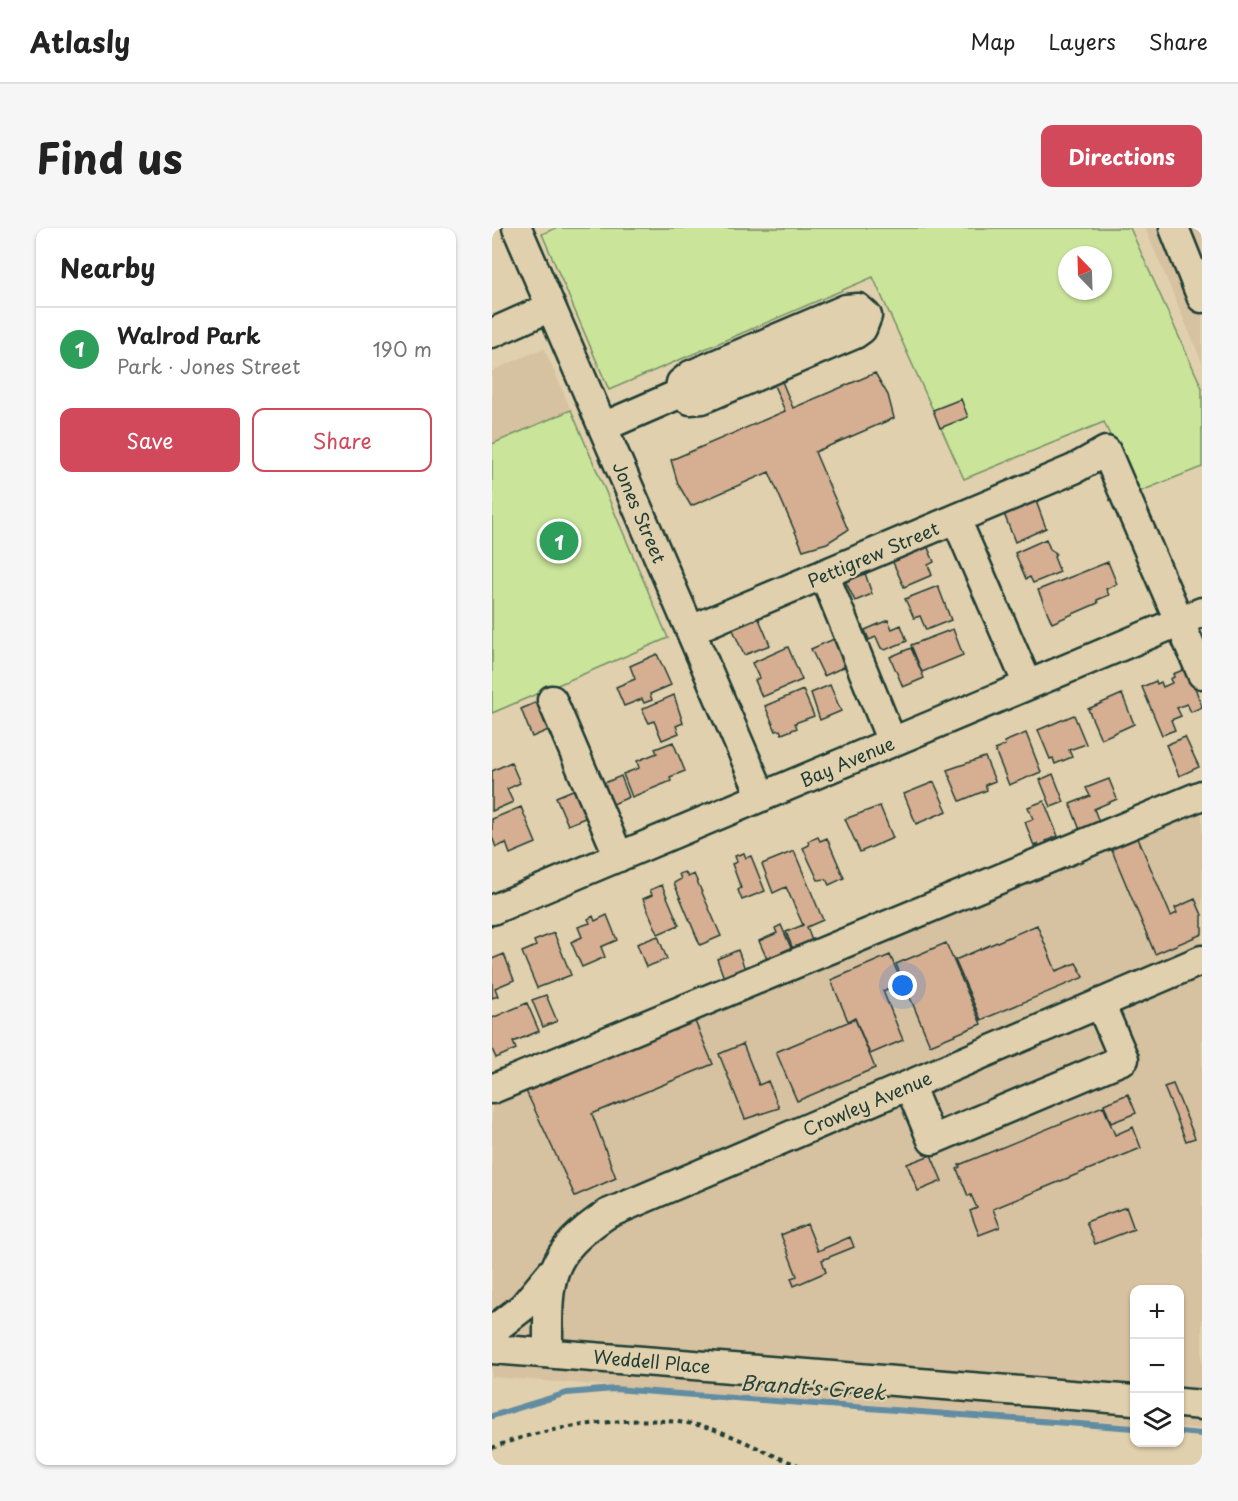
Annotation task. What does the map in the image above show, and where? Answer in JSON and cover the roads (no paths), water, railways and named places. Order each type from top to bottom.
[{"type":"street","name":"Jones Street","points":[[517,228],[762,797]]},
{"type":"street","points":[[1174,228],[1202,298]]},
{"type":"street","points":[[492,333],[551,307]]},
{"type":"street","points":[[858,308],[867,316],[862,329],[855,334],[712,394],[696,400],[683,398],[679,394],[681,383],[691,375],[846,309],[858,308]]},
{"type":"street","points":[[603,427],[679,394]]},
{"type":"street","points":[[956,519],[1074,469],[1106,451],[1191,617],[1202,674]]},
{"type":"street","name":"Pettigrew Street","points":[[690,630],[956,519],[1028,685]]},
{"type":"street","points":[[824,574],[892,742]]},
{"type":"street","name":"Bay Avenue","points":[[492,910],[1191,617]]},
{"type":"street","points":[[552,700],[619,857]]},
{"type":"street","points":[[492,1089],[1202,795]]},
{"type":"street","name":"Crowley Avenue","points":[[492,1331],[523,1307],[552,1272],[571,1242],[607,1214],[1202,960]]},
{"type":"street","points":[[909,1085],[932,1140],[1124,1059],[1100,1004]]},
{"type":"street","name":"Crowley Avenue","points":[[548,1353],[552,1272]]},
{"type":"street","name":"Weddell Place","points":[[492,1349],[1130,1400]]},
{"type":"street","points":[[1184,1403],[1202,1405]]},
{"type":"waterway","name":"Brandt's Creek","points":[[492,1416],[567,1393],[614,1389],[1130,1428]]},
{"type":"waterway","name":"Brandt's Creek","points":[[1184,1432],[1202,1434]]},
{"type":"place","name":"Walrod Park","points":[[559,541]]}]
